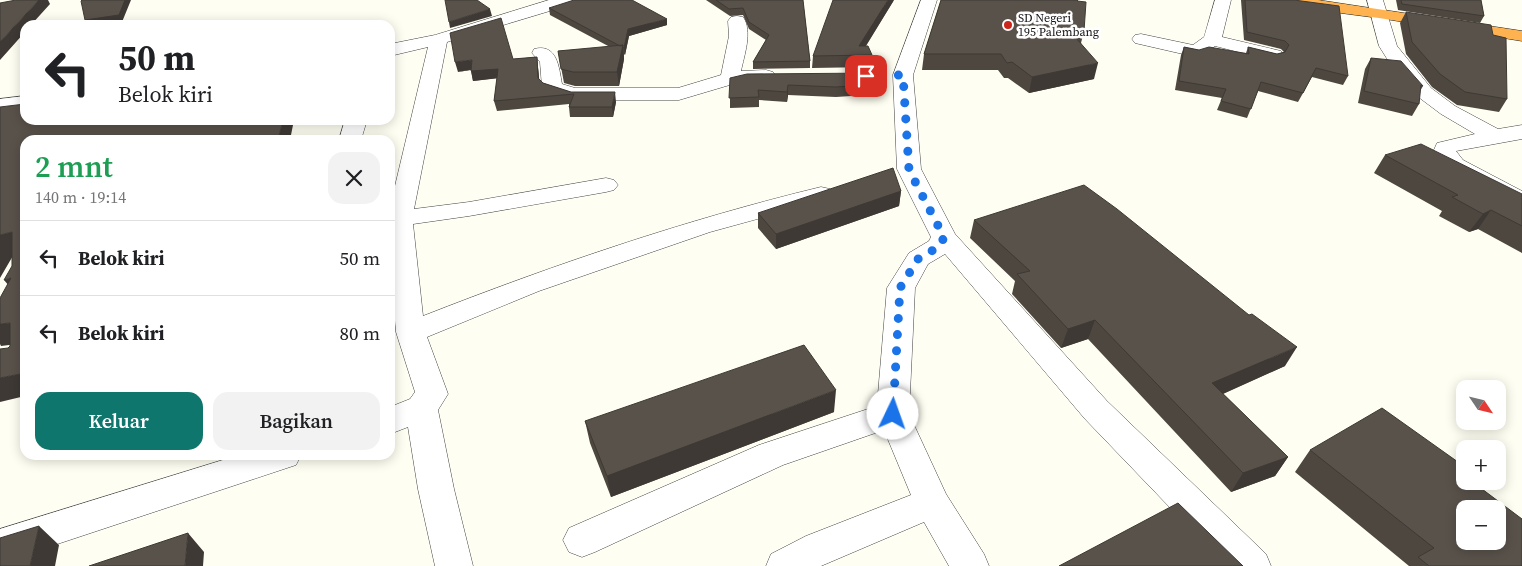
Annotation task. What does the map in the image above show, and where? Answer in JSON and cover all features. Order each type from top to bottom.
[{"type":"highway","points":[[1279,0],[1377,6],[1522,36]]},
{"type":"street","points":[[395,49],[439,39],[567,0]]},
{"type":"street","points":[[929,0],[894,75],[900,172],[944,237],[1096,410],[1252,566]]},
{"type":"street","points":[[1141,39],[1193,52],[1212,40],[1223,0]]},
{"type":"street","points":[[1377,6],[1388,46],[1424,92],[1448,110],[1495,136]]},
{"type":"street","points":[[730,79],[738,36],[737,21]]},
{"type":"street","points":[[439,39],[397,194],[400,218],[398,301],[411,332],[432,394],[405,415],[436,489],[454,566]]},
{"type":"street","points":[[1212,40],[1274,55]]},
{"type":"street","points":[[541,52],[549,61],[552,87],[573,94],[679,94],[746,76],[783,76]]},
{"type":"street","points":[[0,105],[20,103]]},
{"type":"street","points":[[1522,132],[1449,146],[1445,148],[1444,152],[1455,165],[1522,201]]},
{"type":"street","points":[[400,218],[469,209],[606,185]]},
{"type":"street","points":[[411,332],[529,285],[701,227],[843,188]]},
{"type":"street","points":[[944,237],[940,246],[918,259],[900,288],[893,414],[932,503],[970,566]]},
{"type":"street","points":[[582,540],[771,454],[893,414]]},
{"type":"street","points":[[0,546],[268,460]]},
{"type":"street","points":[[785,566],[819,548],[932,503]]},
{"type":"building","points":[[16,0],[39,0],[0,42],[0,3]]},
{"type":"building","points":[[82,0],[125,0],[119,15],[85,20]]},
{"type":"building","points":[[445,0],[477,0],[490,9],[449,22]]},
{"type":"building","points":[[574,0],[632,0],[667,19],[628,29],[624,48],[622,47],[623,45],[620,46],[549,8]]},
{"type":"building","points":[[716,0],[803,0],[810,61],[753,62],[769,35],[749,22],[743,8],[729,9]]},
{"type":"building","points":[[833,0],[888,0],[859,46],[868,46],[872,55],[813,56]]},
{"type":"building","name":"SD Negeri 195 Palembang","points":[[941,0],[1078,0],[1086,2],[1084,31],[1069,30],[1098,63],[1032,77],[1012,62],[1007,63],[1001,54],[924,54]]},
{"type":"building","points":[[1245,0],[1294,0],[1339,6],[1348,76],[1316,68],[1303,93],[1261,82],[1251,109],[1221,101],[1226,89],[1179,81],[1184,47],[1199,50],[1209,47],[1249,54],[1248,47],[1277,54],[1285,52],[1289,45],[1285,41],[1247,32]]},
{"type":"building","points":[[1401,0],[1481,0],[1484,16],[1402,4]]},
{"type":"building","points":[[1406,12],[1491,25],[1493,35],[1506,38],[1507,99],[1465,92],[1440,74],[1412,42]]},
{"type":"building","points":[[501,18],[513,59],[537,57],[538,78],[543,83],[571,92],[615,92],[612,107],[569,107],[574,94],[494,101],[498,69],[471,71],[472,60],[455,62],[450,33]]},
{"type":"building","points":[[623,45],[617,72],[573,72],[561,69],[558,51]]},
{"type":"building","points":[[1371,58],[1401,61],[1423,86],[1421,85],[1419,104],[1364,91]]},
{"type":"building","points":[[878,73],[883,84],[836,87],[788,85],[787,92],[758,90],[759,97],[729,98],[730,78],[747,74]]},
{"type":"building","points":[[20,105],[20,125],[282,125],[279,135],[20,135],[20,374],[0,378],[0,349],[10,346],[10,323],[0,324],[0,298],[11,278],[4,280],[12,266],[12,232],[0,235],[0,107]]},
{"type":"building","points":[[1421,144],[1522,194],[1522,226],[1491,210],[1483,214],[1452,197],[1458,195],[1385,155]]},
{"type":"building","points":[[893,168],[901,191],[776,234],[758,213]]},
{"type":"building","points":[[1084,185],[1117,209],[1249,315],[1252,314],[1297,347],[1212,383],[1288,457],[1243,473],[1095,320],[1068,329],[1017,274],[1030,271],[974,220]]},
{"type":"building","points":[[804,345],[836,390],[607,476],[585,421]]},
{"type":"building","points":[[1382,408],[1456,461],[1456,490],[1483,490],[1497,500],[1456,500],[1456,550],[1506,550],[1506,507],[1522,519],[1522,566],[1429,566],[1418,557],[1434,548],[1310,450]]},
{"type":"building","points":[[1178,503],[1243,566],[1059,566]]},
{"type":"building","points":[[39,526],[30,566],[0,566],[0,538]]},
{"type":"building","points":[[188,533],[185,566],[89,566]]},
{"type":"place","name":"SD Negeri 195 Palembang","points":[[1008,25]]},
{"type":"route","points":[[866,76],[903,75],[909,170],[944,237],[940,246],[918,259],[900,288],[893,414]]}]
